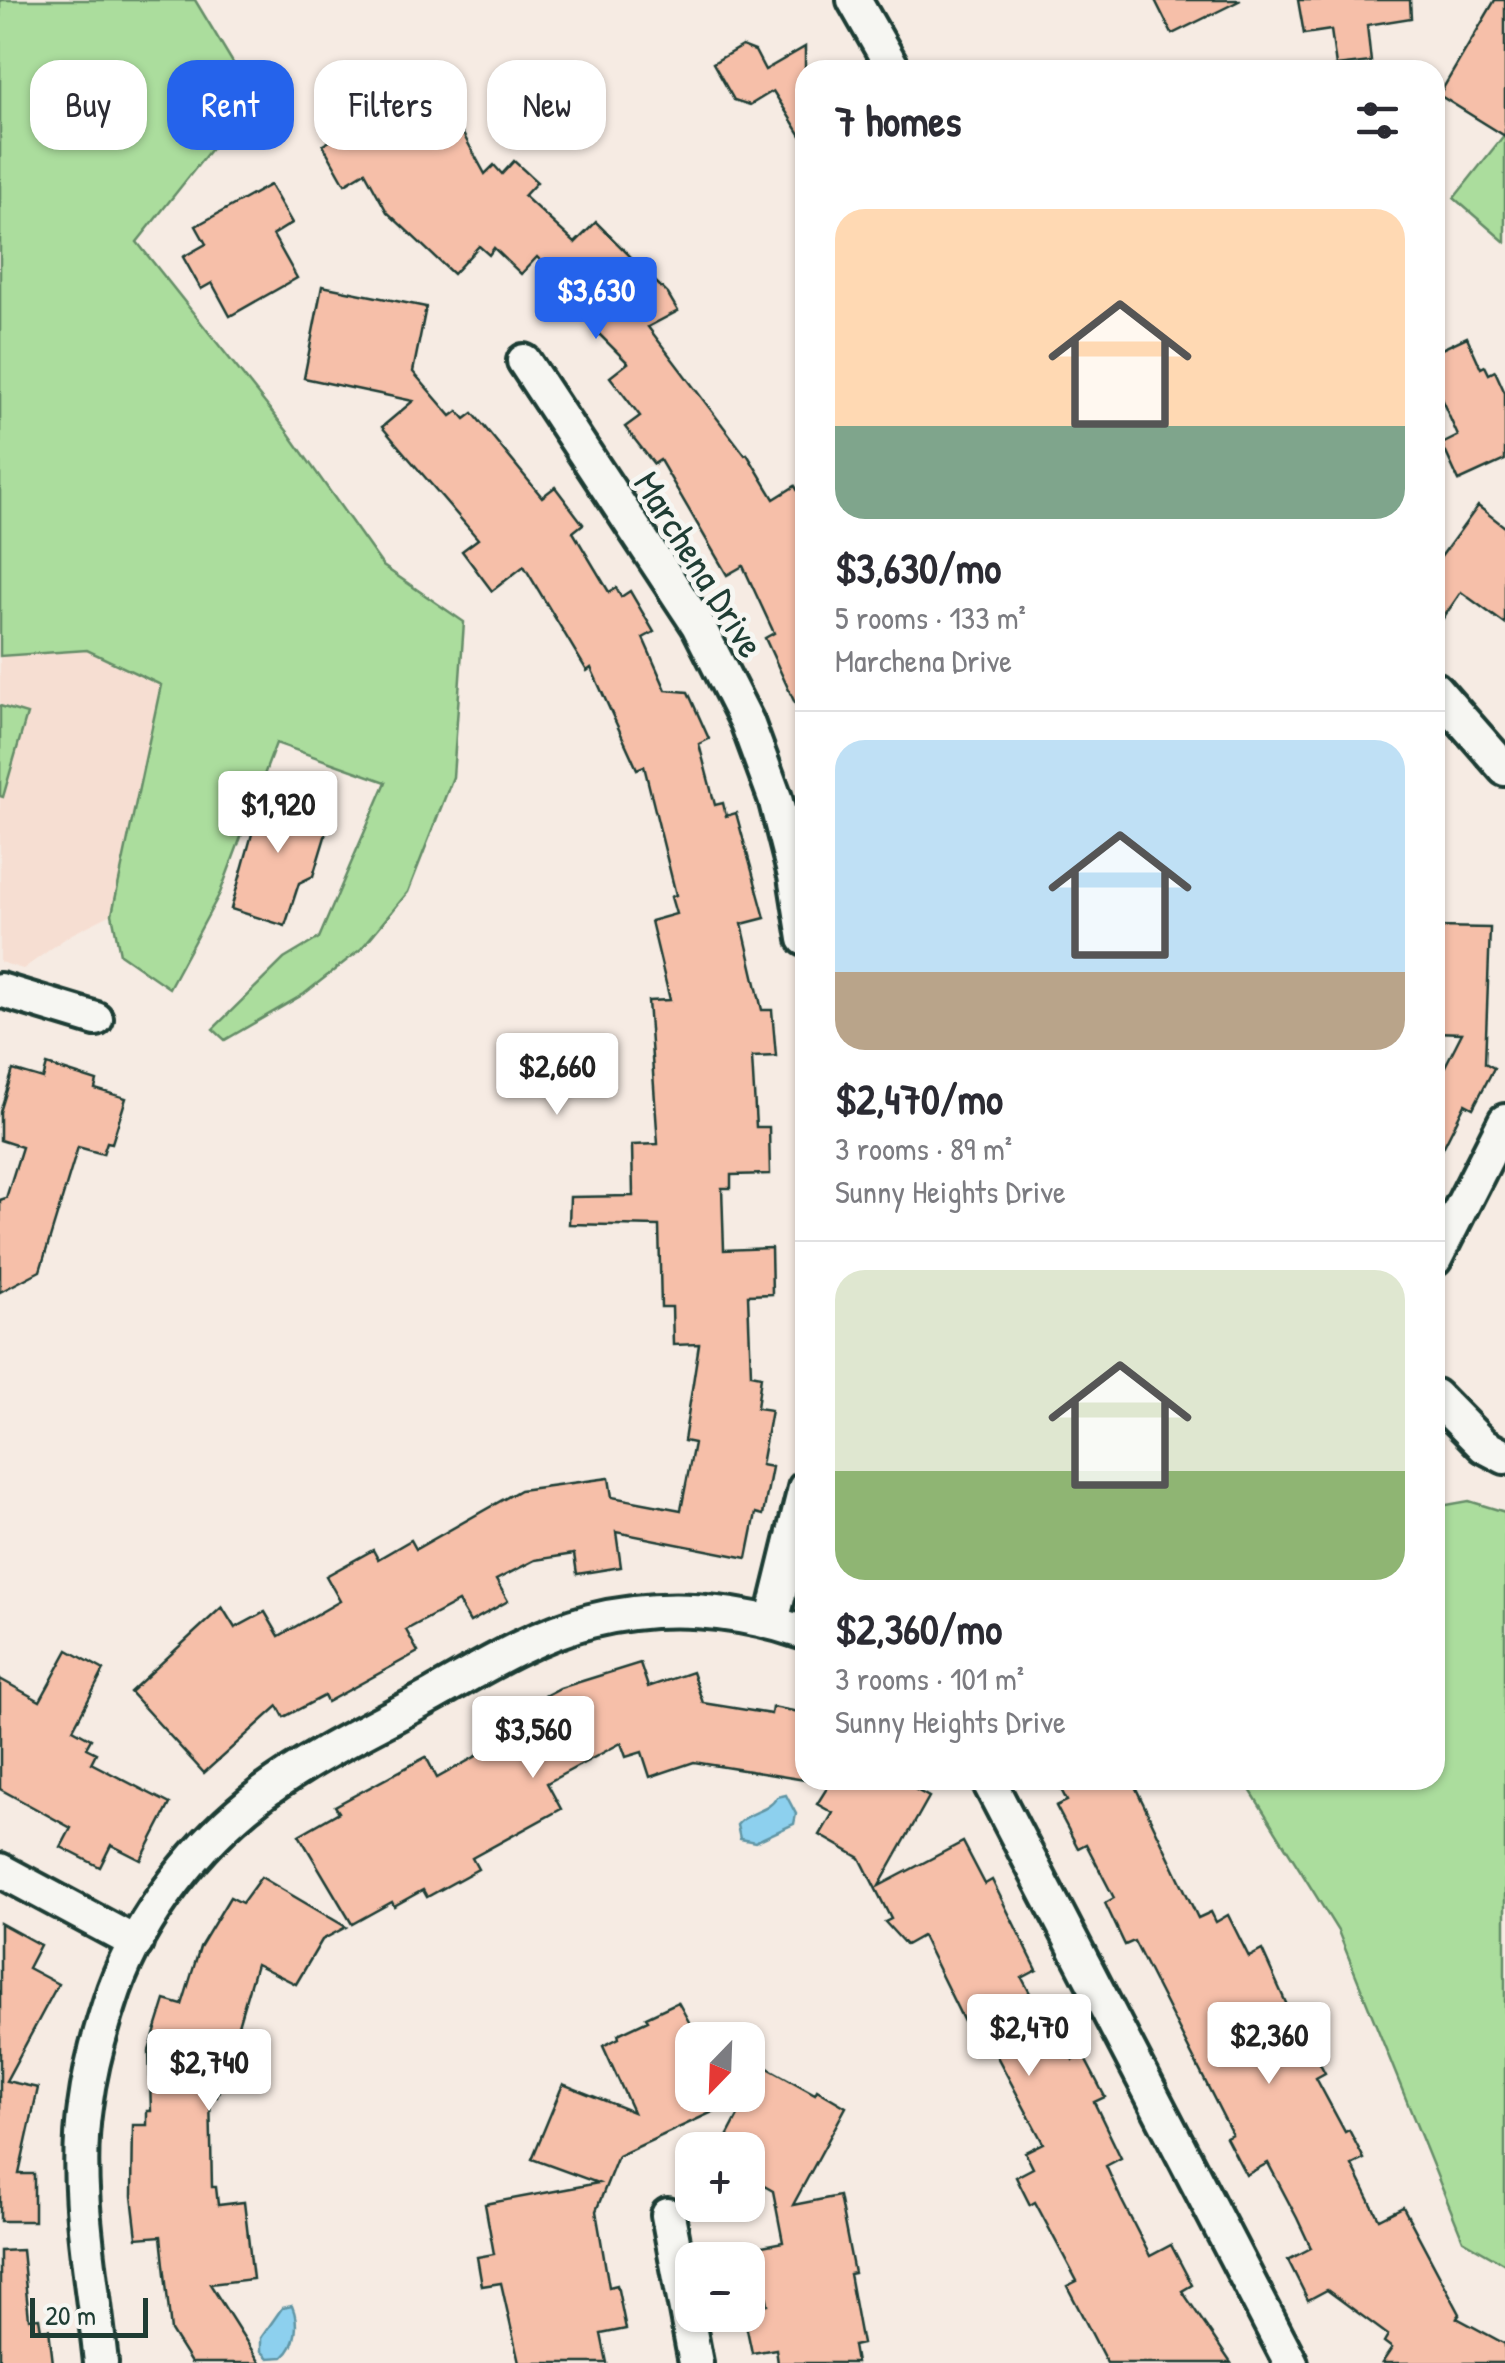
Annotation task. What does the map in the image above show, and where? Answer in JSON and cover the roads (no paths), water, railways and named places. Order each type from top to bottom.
[{"type":"street","points":[[854,0],[888,60]]},
{"type":"street","name":"Marchena Drive","points":[[524,361],[698,626],[747,722],[775,798],[795,876]]},
{"type":"street","points":[[1445,699],[1505,768]]},
{"type":"street","points":[[0,990],[96,1019]]},
{"type":"street","points":[[1445,1239],[1505,1121]]},
{"type":"street","points":[[1445,1406],[1484,1446],[1505,1456]]},
{"type":"street","points":[[772,1622],[795,1529]]},
{"type":"street","points":[[101,2363],[82,2176],[84,2110],[96,2047],[116,1986],[136,1943],[166,1894],[213,1837],[262,1794],[308,1762],[530,1642],[590,1621],[647,1612],[710,1611],[795,1630]]},
{"type":"street","points":[[993,1790],[1291,2363]]},
{"type":"street","points":[[0,1870],[136,1943]]},
{"type":"street","points":[[668,2216],[696,2363]]},
{"type":"water","points":[[786,1795],[796,1814],[794,1824],[755,1842],[740,1839],[737,1825],[742,1820]]},
{"type":"water","points":[[292,2306],[294,2340],[283,2357],[268,2358],[261,2351],[261,2338],[282,2308]]}]
